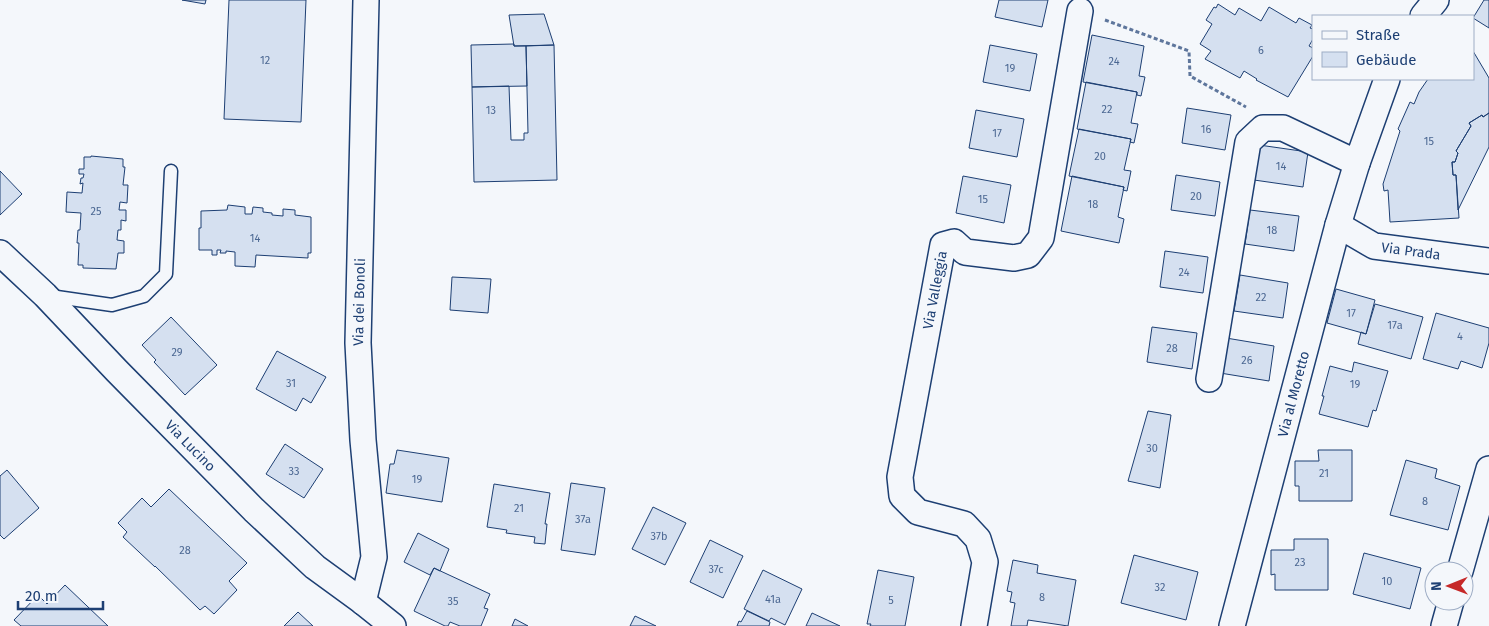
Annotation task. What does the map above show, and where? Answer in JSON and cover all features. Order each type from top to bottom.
[{"type":"street","name":"Via dei Bonoli","points":[[363,602],[374,557],[363,440],[358,343],[366,0]]},
{"type":"street","points":[[1424,15],[1436,0]]},
{"type":"street","name":"Via Valleggia","points":[[974,626],[985,562],[978,539],[964,524],[918,512],[902,496],[900,477],[943,245],[954,242],[965,252],[1014,258],[1028,255],[1041,238],[1080,11]]},
{"type":"street","name":"Via al Moretto","points":[[1232,626],[1338,225],[1357,163],[1387,80]]},
{"type":"street","points":[[1209,379],[1248,142],[1262,128],[1283,128],[1357,163]]},
{"type":"street","name":"Via Prada","points":[[1338,225],[1374,246],[1489,261]]},
{"type":"street","name":"Via Lucino","points":[[0,253],[45,295],[254,510],[315,567],[393,626]]},
{"type":"street","points":[[1463,561],[1489,468]]},
{"type":"street","points":[[1444,626],[1448,611]]},
{"type":"lane","points":[[45,295],[112,305],[144,296],[166,274],[171,171]]},
{"type":"path","points":[[1080,11],[1189,51],[1190,76],[1283,128]]},
{"type":"building","points":[[182,0],[206,0],[205,4]]},
{"type":"building","points":[[229,0],[306,0],[301,122],[224,119]]},
{"type":"building","points":[[999,0],[1048,0],[1042,27],[995,17]]},
{"type":"building","points":[[1484,0],[1489,0],[1489,28],[1474,19]]},
{"type":"building","points":[[1218,4],[1235,15],[1239,8],[1261,21],[1269,7],[1296,23],[1299,18],[1312,25],[1310,28],[1312,29],[1312,41],[1309,46],[1312,48],[1312,58],[1288,97],[1256,80],[1244,71],[1240,78],[1205,59],[1211,51],[1200,44],[1212,24],[1206,20],[1214,7],[1216,8]]},
{"type":"building","points":[[544,14],[554,45],[514,46],[509,15]]},
{"type":"building","points":[[1092,35],[1144,46],[1139,76],[1145,77],[1141,96],[1137,95],[1137,92],[1083,82]]},
{"type":"building","points":[[514,44],[514,46],[526,46],[527,86],[472,87],[471,45]]},
{"type":"building","points":[[554,45],[557,180],[474,182],[472,87],[509,86],[511,140],[524,140],[524,133],[528,133],[526,46]]},
{"type":"building","points":[[990,45],[1037,54],[1030,91],[983,82]]},
{"type":"building","points":[[1474,53],[1489,78],[1489,113],[1469,123],[1471,126],[1456,151],[1458,153],[1455,162],[1452,162],[1453,175],[1456,175],[1459,218],[1390,222],[1388,190],[1384,191],[1383,184],[1400,131],[1398,129],[1410,102],[1414,104],[1427,80],[1474,80]]},
{"type":"building","points":[[1086,82],[1137,92],[1131,123],[1138,124],[1134,143],[1130,142],[1131,139],[1077,129]]},
{"type":"building","points":[[1187,108],[1231,115],[1225,150],[1182,143]]},
{"type":"building","points":[[976,110],[1024,119],[1017,157],[969,148]]},
{"type":"building","points":[[1489,113],[1489,147],[1458,210],[1456,175],[1453,175],[1452,162],[1455,162],[1458,153],[1456,151],[1471,126],[1469,123]]},
{"type":"building","points":[[1079,129],[1131,139],[1124,170],[1131,171],[1127,191],[1123,190],[1124,187],[1069,176]]},
{"type":"building","points":[[1259,145],[1308,152],[1303,187],[1254,180]]},
{"type":"building","points":[[84,157],[123,159],[123,167],[125,167],[123,185],[128,185],[127,203],[120,202],[119,210],[126,210],[126,221],[121,220],[121,230],[118,230],[117,240],[124,241],[124,253],[118,253],[116,269],[83,268],[83,265],[78,265],[79,243],[77,243],[81,213],[66,212],[67,192],[82,193],[83,183],[80,184],[84,174],[79,174],[79,169],[84,169]]},
{"type":"building","points":[[0,171],[22,194],[0,215]]},
{"type":"building","points":[[1176,175],[1220,182],[1215,216],[1171,210]]},
{"type":"building","points":[[963,176],[1011,185],[1004,223],[956,213]]},
{"type":"building","points":[[1072,176],[1124,187],[1118,217],[1124,219],[1119,243],[1061,231]]},
{"type":"building","points":[[228,205],[245,207],[245,214],[252,214],[253,207],[263,208],[263,212],[272,213],[272,215],[283,216],[283,209],[295,210],[295,215],[311,217],[311,253],[308,253],[308,258],[256,255],[255,267],[235,266],[235,252],[226,251],[226,253],[220,253],[221,250],[217,250],[217,255],[212,255],[212,250],[199,250],[201,211],[227,210]]},
{"type":"building","points":[[1250,210],[1299,216],[1294,251],[1245,244]]},
{"type":"building","points":[[1165,251],[1208,257],[1203,293],[1160,287]]},
{"type":"building","points":[[1240,275],[1288,283],[1283,318],[1234,311]]},
{"type":"building","points":[[452,277],[491,279],[488,313],[450,310]]},
{"type":"building","points":[[1336,289],[1375,300],[1366,334],[1327,323]]},
{"type":"building","points":[[1375,304],[1423,317],[1411,359],[1358,344],[1361,332],[1366,334]]},
{"type":"building","points":[[1436,313],[1489,328],[1489,343],[1482,368],[1461,361],[1458,369],[1423,359]]},
{"type":"building","points":[[171,317],[217,365],[185,395],[154,362],[156,360],[142,345]]},
{"type":"building","points":[[1152,327],[1197,333],[1192,369],[1147,362]]},
{"type":"building","points":[[1226,338],[1274,346],[1269,381],[1220,373]]},
{"type":"building","points":[[277,351],[326,377],[311,403],[303,398],[296,411],[256,389]]},
{"type":"building","points":[[1354,362],[1388,371],[1376,411],[1373,410],[1368,427],[1319,414],[1330,366],[1352,372]]},
{"type":"building","points":[[1148,411],[1171,415],[1160,488],[1128,481]]},
{"type":"building","points":[[285,444],[323,469],[304,498],[266,474]]},
{"type":"building","points":[[397,450],[449,458],[442,502],[386,493],[390,464],[394,464]]},
{"type":"building","points":[[1318,450],[1352,450],[1352,501],[1299,501],[1299,486],[1295,486],[1295,461],[1319,461]]},
{"type":"building","points":[[1406,460],[1437,469],[1435,478],[1460,486],[1448,530],[1390,515]]},
{"type":"building","points":[[7,470],[39,508],[4,539],[0,535],[0,476]]},
{"type":"building","points":[[571,483],[605,488],[595,555],[561,550]]},
{"type":"building","points":[[494,484],[550,493],[545,524],[547,524],[545,544],[534,543],[535,537],[506,533],[507,530],[487,527]]},
{"type":"building","points":[[169,489],[247,563],[229,581],[237,590],[214,614],[205,606],[200,610],[123,537],[127,532],[118,523],[142,498],[151,507]]},
{"type":"building","points":[[653,507],[686,523],[665,565],[632,549]]},
{"type":"building","points":[[418,533],[449,549],[440,571],[434,568],[430,575],[404,562]]},
{"type":"building","points":[[1294,539],[1328,539],[1328,590],[1275,590],[1275,574],[1271,575],[1271,550],[1294,550]]},
{"type":"building","points":[[710,540],[743,556],[723,598],[690,582]]},
{"type":"building","points":[[1364,553],[1421,568],[1410,609],[1353,594]]},
{"type":"building","points":[[1134,555],[1198,572],[1186,620],[1121,603]]},
{"type":"building","points":[[1013,560],[1038,565],[1037,573],[1076,580],[1068,626],[1028,620],[1027,626],[1011,626],[1015,603],[1010,602],[1012,592],[1007,591]]},
{"type":"building","points":[[434,568],[490,594],[484,608],[488,609],[481,626],[460,626],[450,622],[448,626],[445,626],[414,611]]},
{"type":"building","points":[[763,570],[802,589],[785,625],[771,618],[769,621],[744,609]]},
{"type":"building","points":[[878,570],[914,577],[905,626],[870,626],[871,624],[867,624]]},
{"type":"building","points":[[65,585],[108,626],[21,626],[14,620],[38,595],[47,604]]},
{"type":"building","points":[[747,611],[770,622],[769,626],[737,626]]},
{"type":"building","points":[[298,612],[313,626],[284,626]]},
{"type":"building","points":[[812,613],[840,626],[806,626]]},
{"type":"building","points":[[635,616],[656,626],[630,626]]},
{"type":"building","points":[[515,619],[528,626],[512,626]]}]
